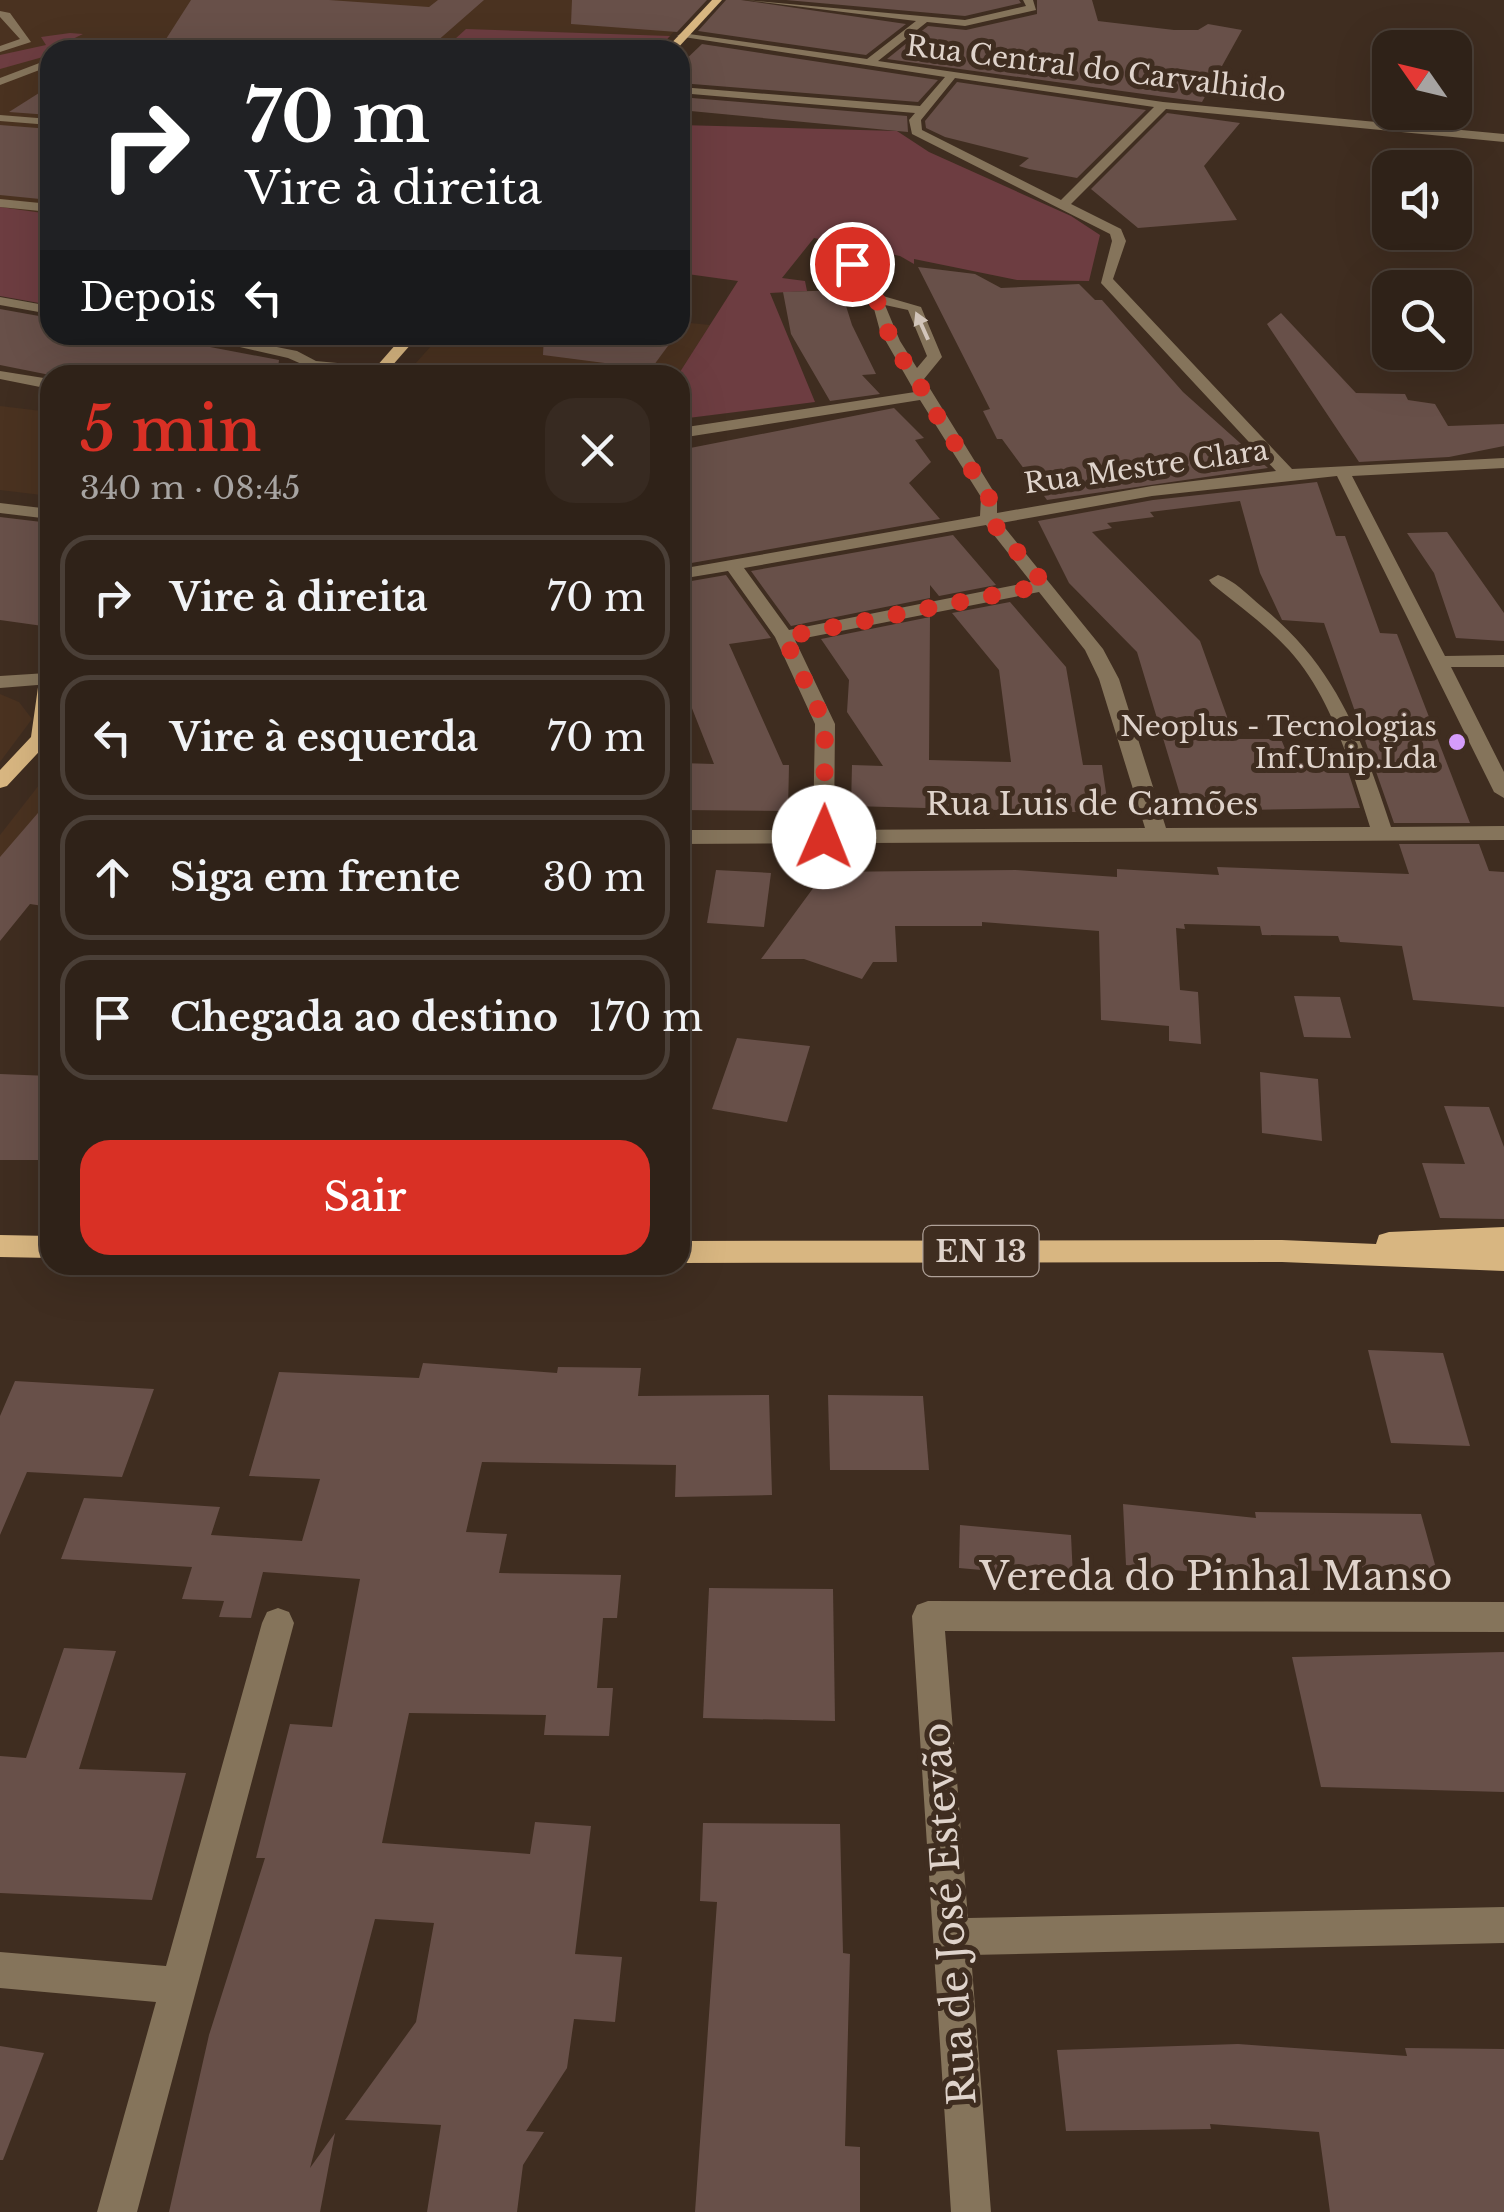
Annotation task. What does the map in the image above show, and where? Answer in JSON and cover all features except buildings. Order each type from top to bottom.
[{"type":"main road","points":[[679,40],[717,0]]},
{"type":"main road","points":[[385,365],[403,345]]},
{"type":"main road","points":[[0,782],[40,737]]},
{"type":"main road","name":"EN 13","points":[[1282,1250],[1504,1238]]},
{"type":"main road","points":[[0,1246],[40,1247]]},
{"type":"main road","name":"EN 13","points":[[690,1252],[1282,1250],[1504,1260]]},
{"type":"street","points":[[750,0],[850,4],[965,23],[1032,8],[1028,0]]},
{"type":"street","points":[[0,14],[27,40],[0,49]]},
{"type":"street","points":[[870,62],[926,18]]},
{"type":"street","name":"Rua Central do Carvalhido","points":[[682,36],[1162,105],[1504,138]]},
{"type":"street","points":[[0,82],[40,66]]},
{"type":"street","points":[[953,74],[915,120],[916,132],[1116,232],[1119,241],[1106,280],[1288,474]]},
{"type":"street","points":[[690,91],[924,110]]},
{"type":"street","points":[[1064,204],[1162,105]]},
{"type":"street","points":[[0,118],[40,121]]},
{"type":"street","points":[[0,202],[40,207]]},
{"type":"street","points":[[852,264],[872,276],[875,298],[904,361],[918,376],[924,395],[989,497],[988,517],[1070,615],[1109,679],[1158,836]]},
{"type":"street","points":[[875,298],[914,308],[936,356],[918,376]]},
{"type":"street","points":[[0,301],[40,308]]},
{"type":"street","points":[[246,345],[292,354],[303,365]]},
{"type":"street","points":[[0,375],[40,382]]},
{"type":"street","points":[[690,431],[924,395]]},
{"type":"street","name":"Rua Mestre Clara","points":[[690,572],[988,517],[1288,474],[1504,462]]},
{"type":"street","points":[[1342,473],[1504,792]]},
{"type":"street","points":[[0,508],[40,513]]},
{"type":"street","points":[[732,564],[784,637],[825,724],[824,837]]},
{"type":"street","points":[[1218,580],[1296,647],[1314,671],[1352,740],[1383,836]]},
{"type":"street","points":[[784,637],[1045,585]]},
{"type":"street","points":[[1438,662],[1504,661]]},
{"type":"street","points":[[0,682],[40,684]]},
{"type":"street","name":"Rua Luis de Camões","points":[[690,838],[1504,833]]},
{"type":"street","name":"Vereda do Pinhal Manso","points":[[928,1616],[1504,1617]]},
{"type":"street","name":"Rua de José Estevão","points":[[928,1616],[971,2212]]},
{"type":"street","points":[[117,2212],[278,1623]]},
{"type":"street","points":[[950,1937],[1504,1925]]},
{"type":"street","points":[[0,1970],[177,1986]]},
{"type":"shaded area","points":[[0,0],[641,0],[692,12],[666,40],[40,40],[40,298],[0,291]]},
{"type":"shaded area","points":[[466,29],[670,36],[666,40],[454,40]]},
{"type":"shaded area","points":[[70,33],[83,34],[71,40],[41,37]]},
{"type":"shaded area","points":[[40,46],[40,58],[0,69],[0,55]]},
{"type":"shaded area","points":[[690,125],[897,131],[929,152],[1071,216],[1100,235],[1089,281],[1017,280],[914,259],[914,264],[900,256],[814,238],[782,278],[805,281],[807,291],[770,293],[815,402],[690,418],[690,365],[684,365],[738,281],[690,274]]},
{"type":"shaded area","points":[[0,207],[40,213],[40,303],[0,296]]},
{"type":"shaded area","points":[[690,323],[710,325],[684,365],[414,365],[432,345],[690,345]]},
{"type":"shaded area","points":[[0,406],[40,411],[40,495],[0,490]]},
{"type":"shaded area","points":[[0,694],[19,702],[32,719],[0,762]]},
{"type":"shaded area","points":[[40,784],[40,875],[0,869],[0,835]]},
{"type":"place","name":"Neoplus - Tecnologias Inf.Unip.Lda","points":[[1457,742]]},
{"type":"route","points":[[824,837],[825,724],[784,637],[1045,585],[988,517],[989,497],[924,395],[918,376],[904,361],[875,298],[872,276],[852,264]]}]
